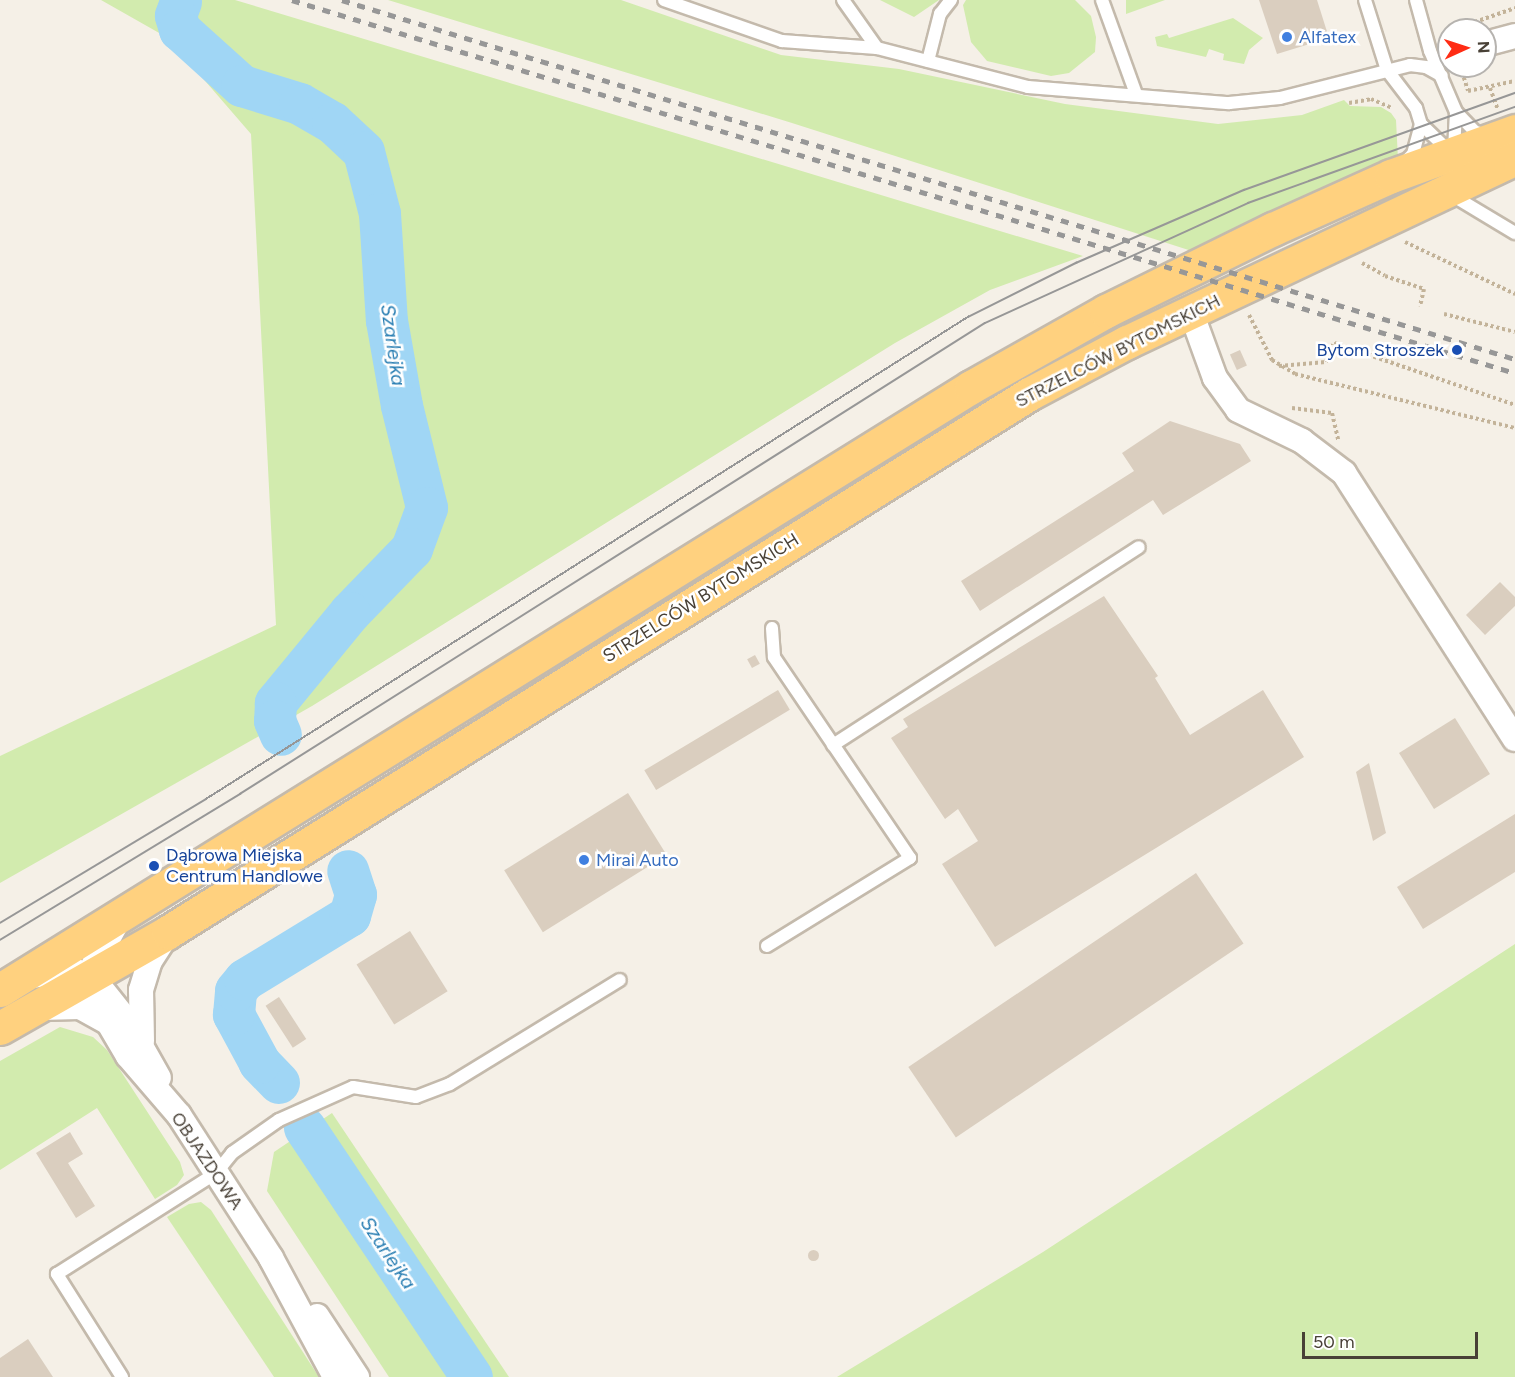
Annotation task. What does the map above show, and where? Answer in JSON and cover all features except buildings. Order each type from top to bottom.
[{"type":"highway","points":[[8,986],[971,387],[1106,311],[1273,229],[1391,176],[1453,153],[1507,140]]},
{"type":"highway","name":"STRZELCÓW BYTOMSKICH","points":[[0,1028],[168,932],[1029,394],[1191,312],[1434,198],[1507,140]]},
{"type":"street","points":[[1497,41],[1515,36]]},
{"type":"street","points":[[1191,312],[1215,378],[1238,410],[1302,441],[1344,473],[1515,739]]},
{"type":"street","points":[[107,1022],[92,977],[105,938],[126,912]]},
{"type":"street","points":[[143,1047],[141,990],[150,961],[168,932]]},
{"type":"street","points":[[8,986],[54,970],[71,969],[92,977],[143,1047],[179,1115]]},
{"type":"street","name":"OBJAZDOWA","points":[[32,1010],[80,1007],[107,1022],[141,1074],[179,1115],[271,1258],[335,1377]]},
{"type":"street","points":[[271,1258],[357,1377]]},
{"type":"lane","points":[[664,0],[782,41],[877,48],[1028,87],[1229,103],[1280,98],[1410,65],[1426,68],[1437,74]]},
{"type":"lane","points":[[843,0],[877,48]]},
{"type":"lane","points":[[928,61],[940,14],[951,0]]},
{"type":"lane","points":[[1102,0],[1136,94]]},
{"type":"lane","points":[[1365,0],[1387,69],[1416,108],[1421,124],[1453,153]]},
{"type":"lane","points":[[1416,0],[1437,61]]},
{"type":"lane","points":[[1443,78],[1456,112],[1475,132],[1507,140]]},
{"type":"lane","name":"STRZELCÓW BYTOMSKICH","points":[[1434,198],[1453,153],[1457,135],[1456,112]]},
{"type":"lane","points":[[1391,176],[1413,154],[1421,124]]},
{"type":"lane","points":[[1434,198],[1515,233]]},
{"type":"lane","points":[[833,745],[1139,547]]},
{"type":"lane","points":[[767,946],[910,858],[774,657],[772,628]]},
{"type":"lane","points":[[122,1377],[57,1274],[216,1173],[232,1153],[279,1120],[353,1087],[416,1097],[450,1084],[620,980]]},
{"type":"path","points":[[1464,78],[1468,91],[1515,81]]},
{"type":"path","points":[[1490,88],[1507,140]]},
{"type":"path","points":[[1349,103],[1371,99],[1387,103],[1397,113]]},
{"type":"path","points":[[1401,240],[1515,294]]},
{"type":"path","points":[[1360,262],[1385,276],[1424,289],[1420,307]]},
{"type":"path","points":[[1240,314],[1247,309],[1256,336],[1278,366],[1312,381],[1515,428]]},
{"type":"path","points":[[1444,314],[1515,332]]},
{"type":"path","points":[[1278,366],[1326,362],[1334,343],[1515,405]]},
{"type":"path","points":[[1286,408],[1332,413],[1344,473]]},
{"type":"green space","points":[[101,0],[235,0],[1083,256],[990,290],[895,343],[312,706],[0,883],[0,756],[276,625],[251,134],[168,38]]},
{"type":"green space","points":[[388,0],[621,0],[781,55],[899,69],[1065,104],[1218,124],[1302,115],[1344,100],[1350,106],[1381,107],[1391,113],[1396,120],[1398,159],[1198,253],[792,123]]},
{"type":"green space","points":[[880,0],[939,0],[914,17]]},
{"type":"green space","points":[[966,0],[1075,0],[1091,16],[1096,37],[1095,52],[1069,73],[1051,76],[987,61],[971,42],[963,5]]},
{"type":"green space","points":[[1126,0],[1165,0],[1126,14]]},
{"type":"green space","points":[[1233,18],[1263,38],[1249,50],[1244,64],[1223,60],[1224,54],[1209,49],[1206,57],[1157,46],[1155,37],[1167,34],[1169,38]]},
{"type":"green space","points":[[1515,944],[1515,1377],[837,1377],[1043,1252]]},
{"type":"green space","points":[[60,1027],[93,1037],[107,1050],[180,1162],[184,1175],[177,1185],[155,1199],[97,1108],[0,1170],[0,1061]]},
{"type":"green space","points":[[332,1113],[509,1377],[389,1377],[267,1191],[274,1152]]},
{"type":"green space","points":[[201,1202],[211,1210],[319,1377],[274,1377],[167,1217],[189,1204]]},
{"type":"waterway","name":"Szarlejka","points":[[181,2],[176,16],[180,30],[242,86],[300,104],[333,123],[364,152],[380,214],[387,321],[402,406],[427,508],[412,549],[350,613],[276,703],[275,721],[281,735]]},
{"type":"waterway","name":"Szarlejka","points":[[279,1083],[260,1063],[234,1015],[236,991],[245,980],[350,916],[356,895],[348,871]]},
{"type":"waterway","name":"Szarlejka","points":[[305,1128],[472,1377]]},
{"type":"tram line","points":[[0,923],[206,799],[968,317],[1076,263],[1244,190],[1515,93]]},
{"type":"tram line","points":[[0,940],[240,794],[985,323],[1248,203],[1515,107]]},
{"type":"railway","points":[[292,0],[1515,373]]},
{"type":"railway","points":[[342,0],[1515,359]]},
{"type":"place","name":"Alfatex","points":[[1287,37]]},
{"type":"place","name":"Bytom Stroszek","points":[[1457,350]]},
{"type":"place","name":"Mirai Auto","points":[[584,860]]},
{"type":"place","name":"Dąbrowa Miejska Centrum Handlowe","points":[[154,866]]}]
